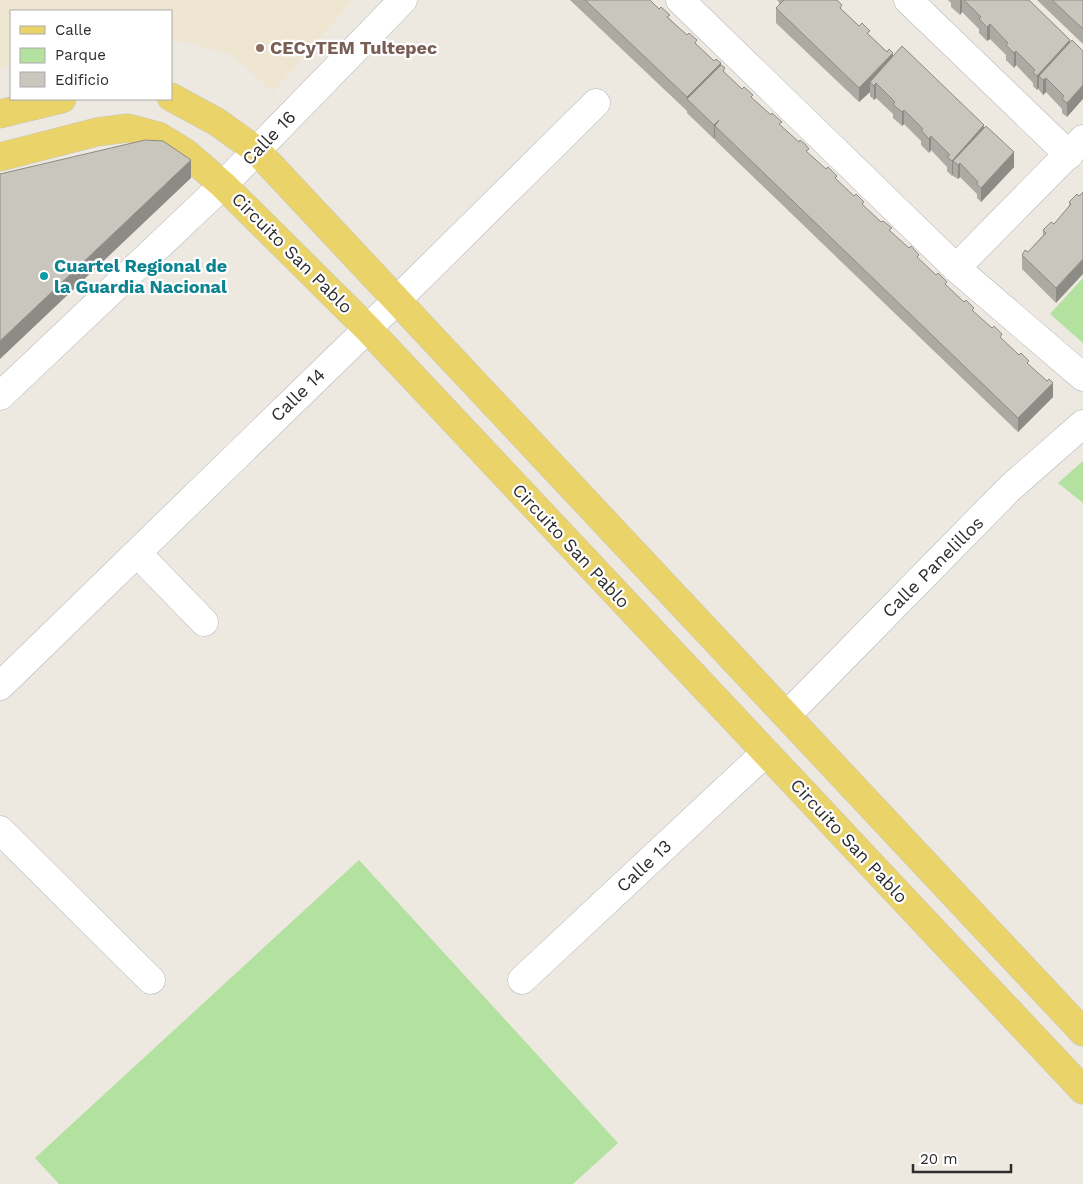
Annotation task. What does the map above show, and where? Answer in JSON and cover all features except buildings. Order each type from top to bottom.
[{"type":"main road","points":[[172,98],[217,122],[256,150],[1083,1032]]},
{"type":"main road","points":[[0,114],[58,100]]},
{"type":"main road","name":"Circuito San Pablo","points":[[0,158],[97,132],[128,128],[158,136],[186,153],[223,185],[367,328],[1083,1090]]},
{"type":"street","name":"Calle 16","points":[[0,396],[223,185],[403,0]]},
{"type":"street","points":[[680,0],[956,268],[1083,376]]},
{"type":"street","points":[[908,0],[1076,147],[956,268]]},
{"type":"street","name":"Calle 14","points":[[0,686],[396,301],[596,103]]},
{"type":"street","name":"Calle Panelillos","points":[[787,715],[1010,488],[1083,424]]},
{"type":"street","points":[[137,553],[204,622]]},
{"type":"street","name":"Calle 13","points":[[522,980],[765,753]]},
{"type":"street","points":[[0,830],[151,980]]},
{"type":"shaded area","name":"CECyTEM Tultepec","points":[[0,0],[353,0],[273,92],[233,55],[172,40],[172,10],[10,10],[10,66],[0,68]]},
{"type":"green space","points":[[1083,278],[1083,343],[1050,314]]},
{"type":"green space","points":[[1083,461],[1083,503],[1058,483]]},
{"type":"green space","points":[[359,860],[618,1143],[573,1184],[59,1184],[35,1158]]},
{"type":"place","name":"CECyTEM Tultepec","points":[[260,48]]},
{"type":"place","name":"Cuartel Regional de la Guardia Nacional","points":[[44,276]]}]
